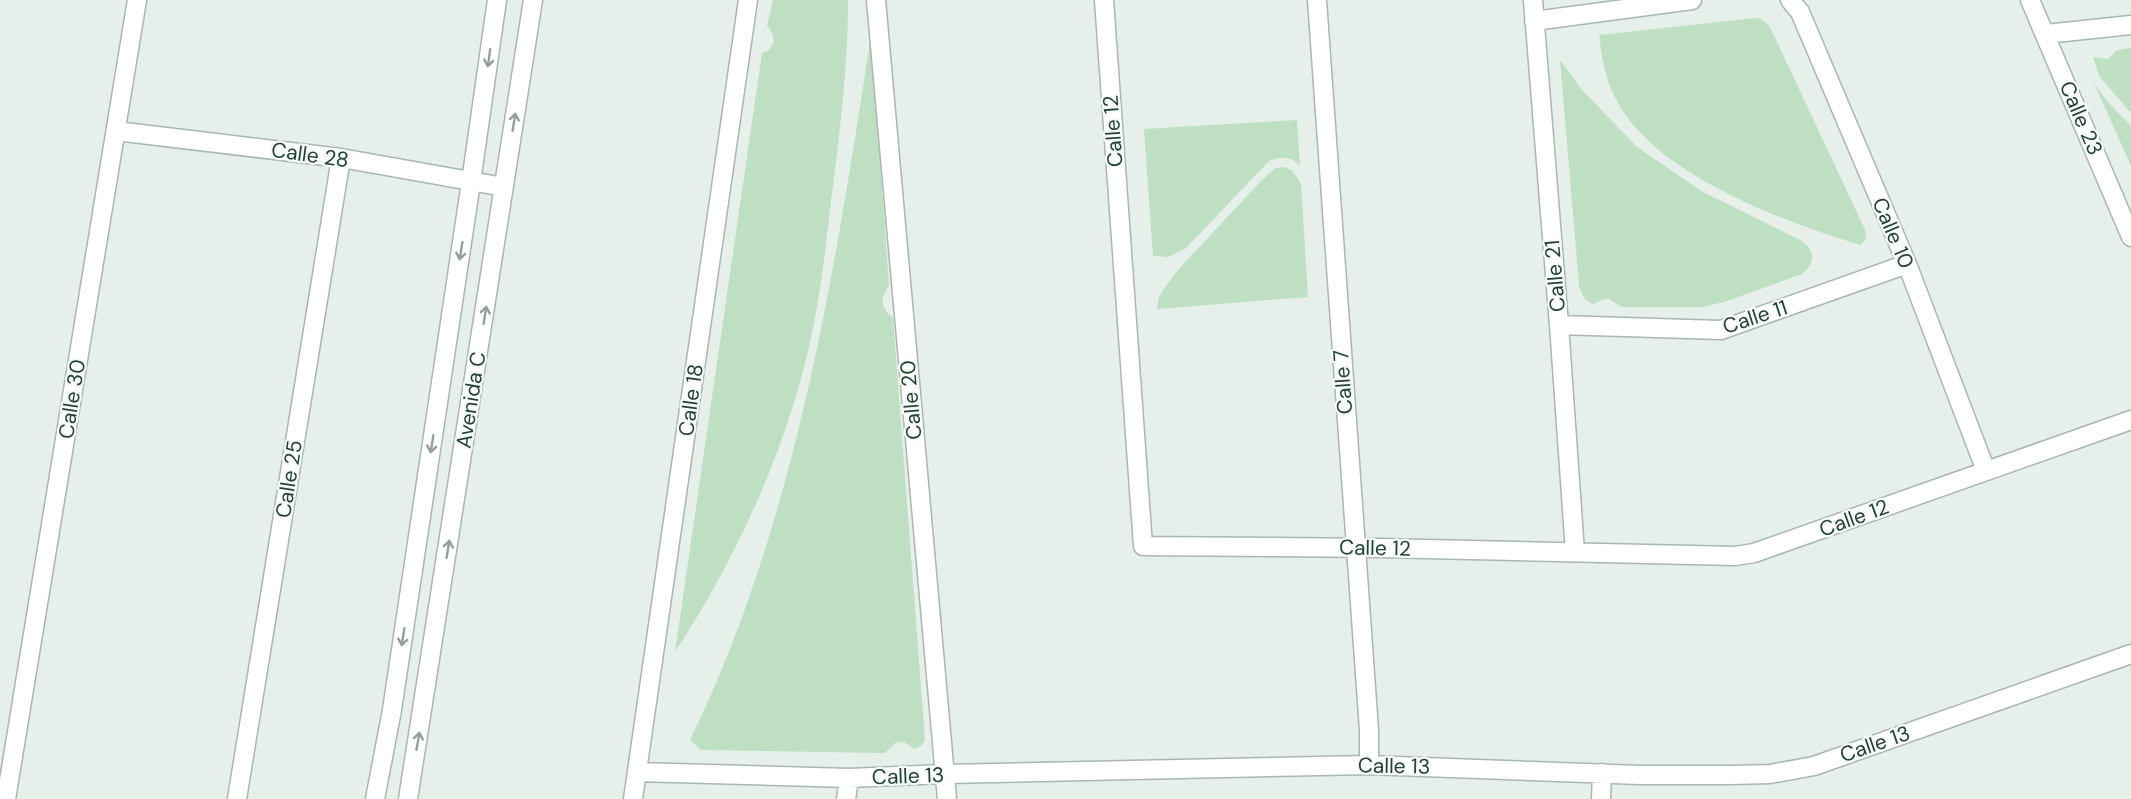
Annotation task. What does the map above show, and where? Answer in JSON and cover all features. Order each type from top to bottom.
[{"type":"street","name":"Calle 30","points":[[6,799],[137,0]]},
{"type":"street","name":"Avenida C","points":[[375,799],[392,710],[497,0]]},
{"type":"street","name":"Avenida C","points":[[408,799],[533,0]]},
{"type":"street","name":"Calle 18","points":[[633,799],[748,0]]},
{"type":"street","name":"Calle 20","points":[[876,0],[947,799]]},
{"type":"street","name":"Calle 12","points":[[1104,0],[1143,546],[1735,556],[1754,553],[2131,420]]},
{"type":"street","name":"Calle 7","points":[[1317,0],[1369,730],[1369,765]]},
{"type":"street","name":"Calle 21","points":[[1533,0],[1575,552]]},
{"type":"street","points":[[1534,21],[1692,0]]},
{"type":"street","name":"Calle 10","points":[[1790,0],[1800,12],[1907,264],[1986,471]]},
{"type":"street","name":"Calle 23","points":[[2030,0],[2131,237]]},
{"type":"street","points":[[2046,34],[2131,25]]},
{"type":"street","name":"Calle 28","points":[[116,131],[340,158],[504,187]]},
{"type":"street","name":"Calle 25","points":[[237,799],[340,158]]},
{"type":"street","name":"Calle 11","points":[[1559,325],[1721,330],[1907,264]]},
{"type":"street","name":"Calle 13","points":[[637,772],[849,778],[1369,765],[1602,773],[1770,774],[1814,766],[2131,654]]},
{"type":"street","points":[[1601,799],[1602,773]]},
{"type":"street","points":[[846,799],[849,778]]},
{"type":"green space","points":[[773,0],[848,0],[844,92],[821,278],[802,375],[775,458],[720,577],[675,652],[762,53],[769,50],[774,42],[767,25]]},
{"type":"green space","points":[[1761,19],[1770,27],[1866,232],[1866,238],[1861,245],[1762,210],[1694,175],[1664,154],[1638,130],[1615,97],[1605,71],[1599,35]]},
{"type":"green space","points":[[871,35],[889,285],[883,303],[893,318],[925,740],[922,745],[914,749],[904,742],[895,743],[885,753],[701,750],[690,740],[727,657],[758,571],[807,395],[826,305]]},
{"type":"green space","points":[[2131,48],[2131,113],[2099,76],[2093,57],[2108,59],[2117,50]]},
{"type":"green space","points":[[1560,60],[1583,91],[1637,147],[1703,192],[1807,245],[1812,258],[1806,270],[1802,274],[1724,302],[1703,307],[1622,307],[1609,299],[1603,299],[1594,304],[1586,299],[1579,285]]},
{"type":"green space","points":[[2094,83],[2106,100],[2131,126],[2131,166]]},
{"type":"green space","points":[[1297,120],[1300,166],[1286,158],[1269,161],[1186,248],[1168,257],[1153,256],[1144,129]]},
{"type":"green space","points":[[1284,167],[1293,171],[1301,184],[1308,297],[1157,309],[1159,296],[1176,272],[1261,181],[1275,168]]}]
